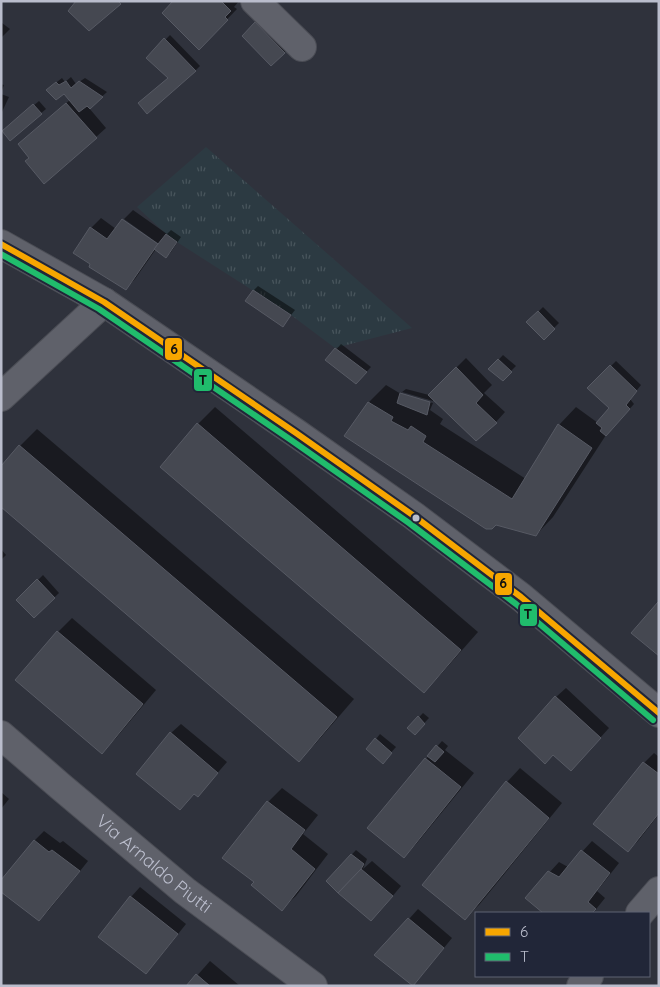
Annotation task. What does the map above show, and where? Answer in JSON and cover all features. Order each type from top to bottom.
[{"type":"street","points":[[255,1],[302,47]]},
{"type":"street","points":[[1,244],[104,302],[296,432],[414,516],[521,597],[659,714]]},
{"type":"street","points":[[1,397],[104,302]]},
{"type":"street","name":"Via Arnaldo Piutti","points":[[1,735],[185,891],[313,986]]},
{"type":"street","points":[[641,912],[659,890]]},
{"type":"green space","points":[[206,147],[412,328],[335,348],[291,315],[166,234],[137,207]]},
{"type":"building","points":[[76,1],[118,1],[121,4],[89,31],[68,11]]},
{"type":"building","points":[[173,1],[221,1],[231,11],[225,17],[228,20],[199,50],[162,13]]},
{"type":"building","points":[[255,22],[285,53],[271,66],[242,36]]},
{"type":"building","points":[[164,38],[196,71],[147,114],[138,103],[168,78],[146,58]]},
{"type":"building","points":[[66,81],[71,88],[79,81],[103,97],[90,109],[87,106],[79,112],[64,94],[56,100],[46,90],[56,82],[59,85]]},
{"type":"building","points":[[66,103],[97,138],[44,184],[25,161],[29,158],[18,144]]},
{"type":"building","points":[[33,104],[42,114],[10,141],[2,131]]},
{"type":"building","points":[[122,219],[158,244],[126,290],[89,267],[90,264],[73,253],[90,227],[107,239]]},
{"type":"building","points":[[166,234],[177,242],[166,258],[154,249]]},
{"type":"building","points":[[253,290],[291,315],[283,327],[245,301]]},
{"type":"building","points":[[538,311],[555,329],[544,340],[526,322]]},
{"type":"building","points":[[335,348],[367,372],[356,384],[325,360]]},
{"type":"building","points":[[498,359],[512,372],[503,381],[488,369]]},
{"type":"building","points":[[610,365],[637,391],[626,405],[630,409],[606,436],[600,431],[602,428],[596,423],[609,408],[587,388]]},
{"type":"building","points":[[456,367],[483,395],[476,403],[497,423],[476,441],[428,395]]},
{"type":"building","points":[[400,393],[430,402],[427,415],[397,403]]},
{"type":"building","points":[[368,402],[393,417],[391,421],[408,430],[411,426],[426,436],[423,442],[512,499],[558,424],[592,448],[536,536],[496,525],[492,529],[486,529],[344,436]]},
{"type":"building","points":[[197,423],[461,650],[424,693],[160,467]]},
{"type":"building","points":[[19,445],[337,717],[299,762],[1,507],[1,466]]},
{"type":"building","points":[[37,579],[55,598],[34,618],[16,600]]},
{"type":"building","points":[[659,602],[659,656],[631,633]]},
{"type":"building","points":[[57,631],[143,704],[102,754],[15,680]]},
{"type":"building","points":[[555,696],[601,738],[571,771],[553,755],[545,764],[518,738]]},
{"type":"building","points":[[418,716],[425,724],[415,735],[407,728]]},
{"type":"building","points":[[170,732],[218,773],[198,797],[194,794],[180,810],[136,774]]},
{"type":"building","points":[[375,738],[392,753],[383,764],[366,749]]},
{"type":"building","points":[[436,745],[444,752],[435,762],[427,756]]},
{"type":"building","points":[[425,758],[461,787],[404,858],[367,828]]},
{"type":"building","points":[[643,762],[659,774],[659,813],[628,852],[593,824]]},
{"type":"building","points":[[506,781],[549,818],[465,920],[422,885]]},
{"type":"building","points":[[267,801],[305,830],[291,849],[315,869],[282,911],[251,885],[254,882],[222,858]]},
{"type":"building","points":[[34,840],[49,852],[52,850],[80,871],[39,921],[1,892],[1,880]]},
{"type":"building","points":[[581,850],[610,873],[588,902],[596,909],[593,912],[542,912],[525,898],[548,871],[559,877]]},
{"type":"building","points":[[351,854],[364,864],[338,893],[326,881]]},
{"type":"building","points":[[361,869],[393,896],[371,921],[338,893]]},
{"type":"building","points":[[130,896],[178,934],[146,974],[98,937]]},
{"type":"building","points":[[408,918],[444,948],[413,986],[374,955]]},
{"type":"building","points":[[196,974],[210,986],[186,986]]},
{"type":"transit line","name":"6","points":[[1,244],[104,302],[414,516],[521,597],[659,713]]},
{"type":"transit line","name":"T","points":[[1,254],[99,309],[409,523],[516,604],[653,720]]}]
